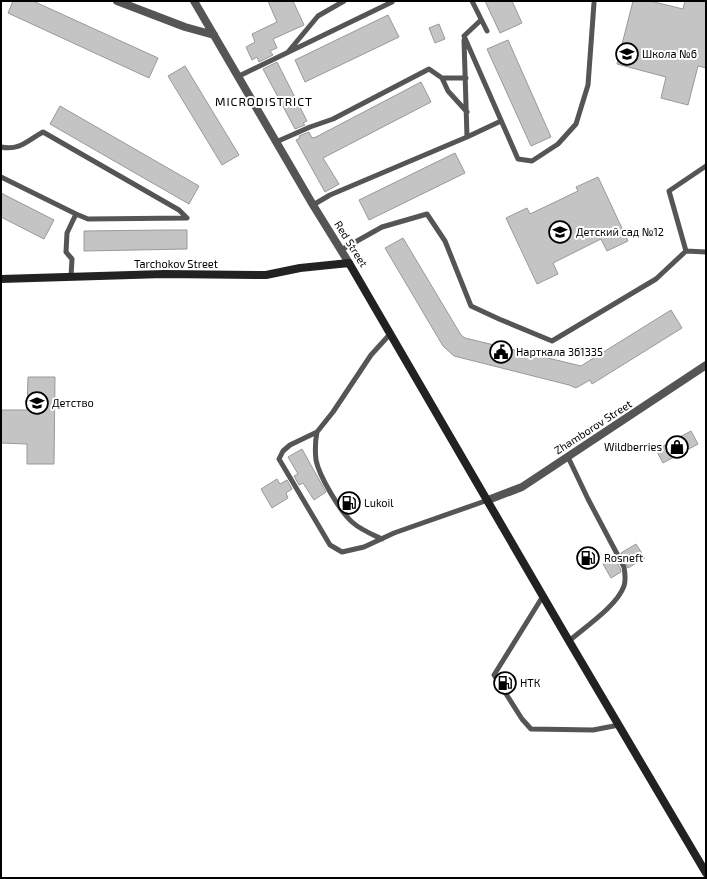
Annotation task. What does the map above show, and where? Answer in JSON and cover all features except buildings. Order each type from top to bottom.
[{"type":"main road","name":"Tarchokov Street","points":[[1,279],[164,274],[266,275],[300,268],[350,263]]},
{"type":"main road","name":"Red Street","points":[[350,263],[569,641],[706,873]]},
{"type":"street","points":[[117,1],[214,36]]},
{"type":"street","name":"Red Street","points":[[194,1],[313,205],[350,263]]},
{"type":"street","name":"Zhamborov Street","points":[[488,500],[522,487],[706,365]]},
{"type":"lane","points":[[287,53],[318,16],[344,1]]},
{"type":"lane","points":[[472,1],[487,31]]},
{"type":"lane","points":[[239,76],[392,2]]},
{"type":"lane","points":[[464,36],[518,159],[532,160],[558,144],[576,124],[588,85],[594,3]]},
{"type":"lane","points":[[467,137],[464,36],[481,20]]},
{"type":"lane","points":[[276,142],[333,119],[429,69],[442,78],[448,91],[467,112]]},
{"type":"lane","points":[[442,78],[466,78]]},
{"type":"lane","points":[[313,205],[330,195],[501,121]]},
{"type":"lane","points":[[1,147],[10,149],[21,146],[43,132],[179,210],[187,218],[88,219],[1,177]]},
{"type":"lane","points":[[686,251],[669,191],[706,166]]},
{"type":"lane","points":[[71,276],[72,259],[66,252],[67,233],[76,214]]},
{"type":"lane","points":[[341,250],[382,227],[427,214],[445,241],[471,306],[552,341],[656,279],[686,251],[706,252]]},
{"type":"lane","points":[[391,333],[371,355],[333,412],[317,432],[290,445],[283,451],[279,459],[308,510],[330,545],[342,552],[364,547],[394,533],[488,500]]},
{"type":"lane","points":[[317,432],[315,444],[316,462],[337,503],[352,521],[367,533],[382,539]]},
{"type":"lane","points":[[568,457],[588,499],[624,567],[625,578],[625,586],[612,604],[569,641]]},
{"type":"lane","points":[[543,596],[494,675],[522,719],[531,729],[593,730],[619,726]]},
{"type":"place","name":"Школа №6","points":[[627,54]]},
{"type":"place","name":"Детский сад №12","points":[[560,232]]},
{"type":"place","name":"Нарткала 361335","points":[[501,352]]},
{"type":"place","name":"Детство","points":[[37,403]]},
{"type":"place","name":"Wildberries","points":[[677,447]]},
{"type":"place","name":"Lukoil","points":[[349,503]]},
{"type":"place","name":"Rosneft","points":[[588,558]]},
{"type":"place","name":"НТК","points":[[505,683]]},
{"type":"district","name":"MICRODISTRICT","points":[[264,102]]}]
